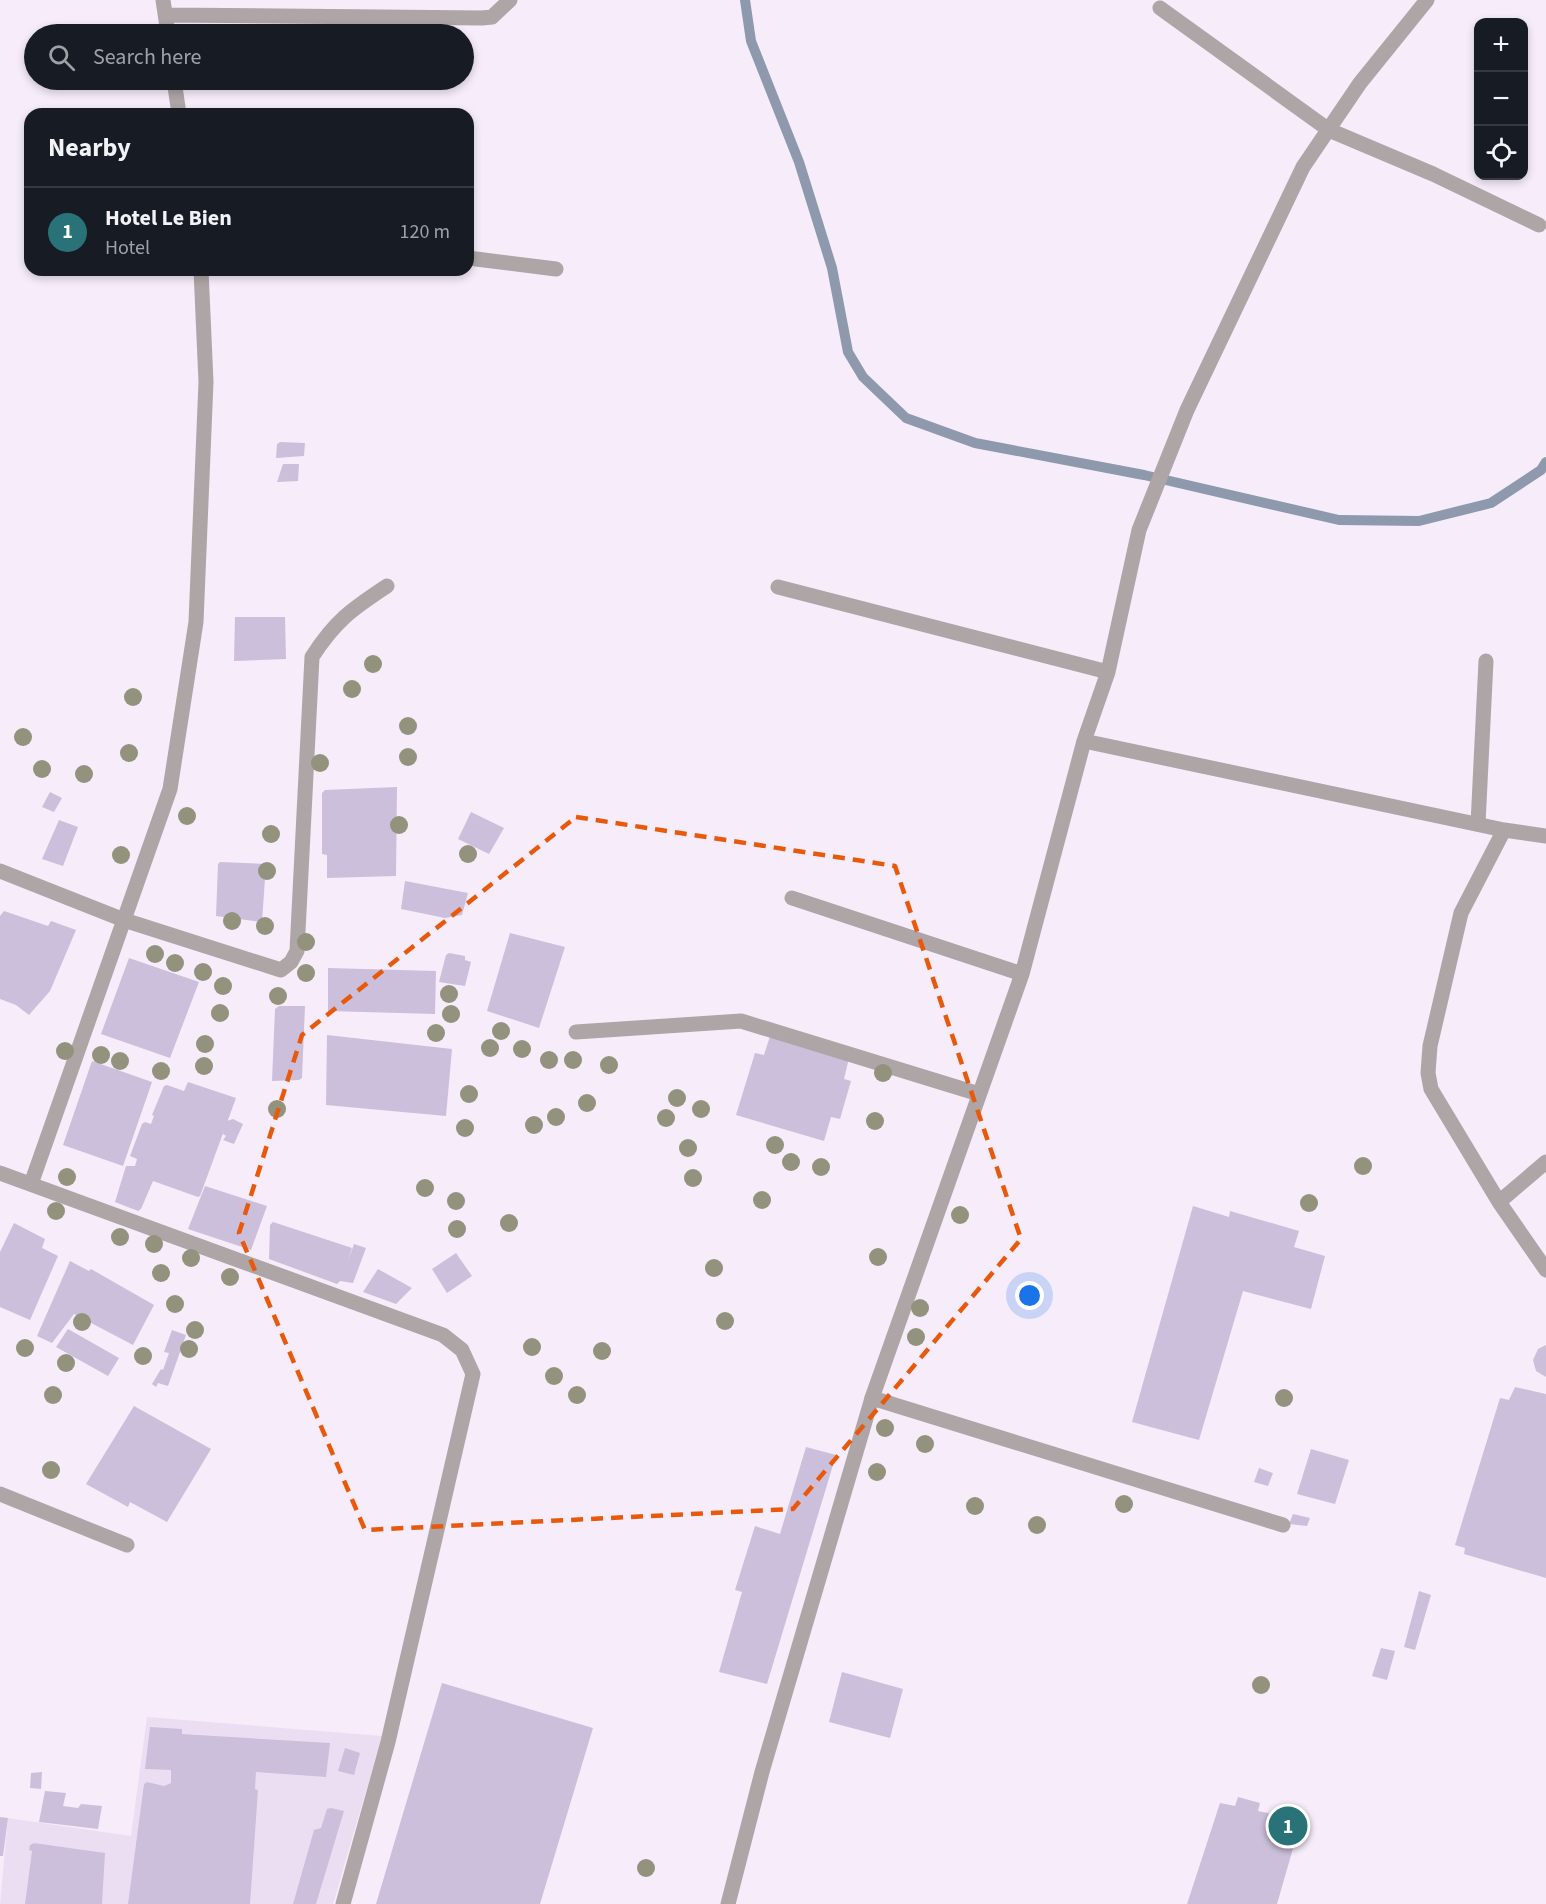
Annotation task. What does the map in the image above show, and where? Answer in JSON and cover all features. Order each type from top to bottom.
[{"type":"street","points":[[166,24],[164,8],[482,18],[492,17],[510,0]]},
{"type":"street","points":[[728,1904],[762,1772],[872,1398],[1022,974],[1084,741],[1108,672],[1139,530],[1187,410],[1303,167],[1360,83],[1427,0]]},
{"type":"street","points":[[1160,8],[1329,130],[1433,174],[1539,225]]},
{"type":"street","points":[[175,90],[178,108]]},
{"type":"street","points":[[474,259],[556,269]]},
{"type":"street","points":[[31,1184],[170,789],[196,622],[206,382],[201,276]]},
{"type":"street","points":[[0,871],[124,920],[281,970],[291,962],[297,951],[312,657],[328,631],[348,611],[387,585]]},
{"type":"street","points":[[778,587],[1108,672]]},
{"type":"street","points":[[1478,824],[1486,662]]},
{"type":"street","points":[[1084,741],[1504,830],[1546,836]]},
{"type":"street","points":[[1504,830],[1461,913],[1430,1046],[1428,1073],[1431,1089],[1499,1202],[1546,1270]]},
{"type":"street","points":[[792,898],[1022,974]]},
{"type":"street","points":[[576,1032],[741,1021],[979,1094]]},
{"type":"street","points":[[1499,1202],[1546,1162]]},
{"type":"street","points":[[0,1173],[443,1335],[462,1350],[473,1374],[388,1743],[343,1904]]},
{"type":"street","points":[[872,1398],[1283,1525]]},
{"type":"street","points":[[0,1494],[127,1545]]},
{"type":"highlighted area","points":[[576,817],[895,866],[1021,1239],[793,1509],[365,1530],[239,1233],[302,1035]]},
{"type":"shaded area","points":[[147,1717],[382,1736],[333,1904],[0,1904],[8,1818],[131,1836]]},
{"type":"building","points":[[280,442],[305,443],[304,456],[276,458],[277,444]]},
{"type":"building","points":[[283,464],[299,464],[298,481],[277,482]]},
{"type":"building","points":[[235,617],[285,617],[286,659],[234,661]]},
{"type":"building","points":[[397,787],[396,876],[327,878],[327,855],[322,854],[322,793],[325,790]]},
{"type":"building","points":[[50,792],[62,798],[54,812],[42,807]]},
{"type":"building","points":[[471,812],[504,828],[489,854],[458,839]]},
{"type":"building","points":[[59,820],[78,827],[63,866],[42,859]]},
{"type":"building","points":[[220,862],[266,864],[262,922],[216,916],[218,864]]},
{"type":"building","points":[[405,881],[468,893],[462,915],[445,918],[401,909]]},
{"type":"building","points":[[4,911],[48,926],[51,921],[76,930],[50,991],[29,1015],[16,1005],[0,999],[0,916]]},
{"type":"building","points":[[510,933],[565,947],[539,1028],[487,1011]]},
{"type":"building","points":[[449,953],[465,956],[465,960],[471,962],[465,986],[439,982],[446,955]]},
{"type":"building","points":[[129,958],[199,982],[170,1058],[101,1034]]},
{"type":"building","points":[[328,968],[436,971],[435,1014],[328,1011]]},
{"type":"building","points":[[279,1006],[305,1006],[302,1078],[299,1080],[272,1081],[275,1009]]},
{"type":"building","points":[[771,1033],[850,1054],[844,1079],[851,1081],[840,1119],[831,1117],[824,1141],[736,1115],[755,1053],[764,1055]]},
{"type":"building","points":[[327,1035],[452,1049],[446,1116],[326,1105]]},
{"type":"building","points":[[92,1061],[152,1082],[123,1166],[63,1145]]},
{"type":"building","points":[[188,1082],[236,1098],[200,1196],[153,1181],[138,1211],[115,1202],[126,1166],[135,1166],[137,1159],[130,1156],[142,1124],[145,1122],[151,1124],[154,1116],[152,1115],[164,1086],[184,1091]]},
{"type":"building","points":[[233,1119],[243,1124],[234,1144],[223,1140],[226,1136],[223,1134],[227,1121]]},
{"type":"building","points":[[205,1186],[267,1206],[251,1250],[188,1229]]},
{"type":"building","points":[[1193,1206],[1229,1217],[1230,1211],[1299,1231],[1294,1247],[1325,1256],[1311,1309],[1243,1291],[1199,1440],[1132,1422]]},
{"type":"building","points":[[273,1222],[352,1248],[348,1261],[354,1244],[366,1248],[353,1283],[340,1281],[337,1284],[269,1259],[270,1225]]},
{"type":"building","points":[[14,1223],[45,1239],[42,1248],[58,1256],[30,1320],[0,1307],[0,1252]]},
{"type":"building","points":[[456,1253],[472,1276],[447,1293],[432,1269]]},
{"type":"building","points":[[70,1261],[89,1271],[91,1269],[154,1305],[133,1345],[74,1314],[52,1343],[37,1336]]},
{"type":"building","points":[[378,1269],[412,1288],[396,1304],[363,1292]]},
{"type":"building","points":[[68,1329],[119,1358],[108,1376],[56,1347]]},
{"type":"building","points":[[172,1330],[186,1335],[168,1386],[158,1383],[156,1387],[152,1384],[161,1369],[163,1370],[169,1353],[164,1352]]},
{"type":"building","points":[[1546,1345],[1546,1377],[1536,1371],[1533,1360],[1538,1349]]},
{"type":"building","points":[[1515,1387],[1546,1394],[1546,1578],[1464,1554],[1465,1548],[1455,1545],[1500,1398],[1509,1400]]},
{"type":"building","points":[[134,1406],[211,1449],[167,1522],[130,1502],[128,1507],[86,1484]]},
{"type":"building","points":[[806,1447],[836,1455],[767,1684],[719,1672],[742,1592],[735,1590],[755,1526],[780,1534]]},
{"type":"building","points":[[1311,1449],[1349,1460],[1335,1504],[1297,1494]]},
{"type":"building","points":[[1259,1468],[1273,1473],[1268,1486],[1254,1482]]},
{"type":"building","points":[[1293,1514],[1310,1518],[1307,1526],[1289,1524]]},
{"type":"building","points":[[1419,1591],[1431,1595],[1415,1650],[1404,1647]]},
{"type":"building","points":[[1381,1648],[1395,1651],[1387,1680],[1372,1676]]},
{"type":"building","points":[[842,1672],[903,1689],[890,1738],[829,1722]]},
{"type":"building","points":[[442,1683],[593,1728],[540,1904],[376,1904]]},
{"type":"building","points":[[150,1727],[182,1729],[182,1734],[330,1743],[326,1777],[256,1772],[255,1789],[258,1790],[250,1904],[128,1904],[144,1784],[147,1782],[164,1786],[171,1783],[171,1770],[145,1769]]},
{"type":"building","points":[[345,1748],[360,1753],[354,1775],[338,1771]]},
{"type":"building","points":[[42,1772],[41,1789],[30,1788],[31,1773]]},
{"type":"building","points":[[45,1791],[66,1793],[63,1806],[78,1808],[81,1804],[102,1806],[98,1829],[39,1822]]},
{"type":"building","points":[[1238,1797],[1260,1803],[1258,1811],[1299,1820],[1277,1904],[1187,1904],[1220,1803],[1235,1806]]},
{"type":"building","points":[[327,1809],[344,1811],[316,1904],[293,1904],[314,1830],[321,1828]]},
{"type":"building","points":[[0,1817],[8,1818],[3,1856],[0,1856]]},
{"type":"building","points":[[34,1843],[105,1853],[102,1904],[25,1904],[32,1851],[29,1850],[30,1845]]},
{"type":"waterway","points":[[745,0],[751,41],[799,162],[832,268],[848,352],[863,377],[906,418],[975,443],[1144,475],[1339,520],[1419,521],[1491,503],[1541,470],[1546,462]]},
{"type":"place","name":"Hotel Le Bien","points":[[1288,1826]]}]
